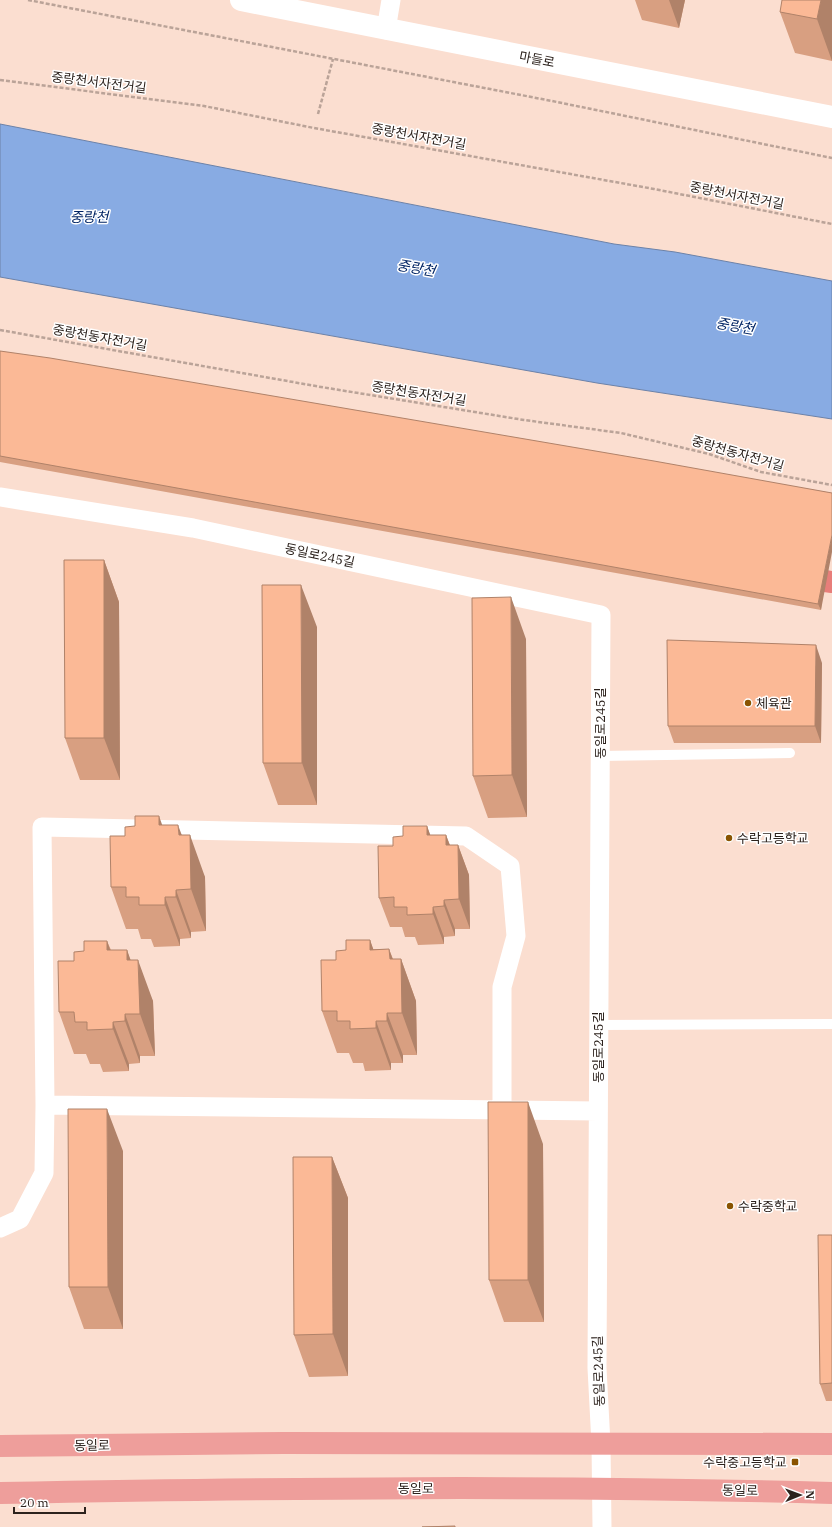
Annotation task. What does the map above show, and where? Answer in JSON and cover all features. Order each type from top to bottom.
[{"type":"main road","name":"동일로","points":[[0,1446],[284,1443],[832,1444]]},
{"type":"main road","name":"동일로","points":[[0,1493],[266,1488],[602,1488],[832,1493]]},
{"type":"street","name":"마들로","points":[[242,0],[386,30],[832,117]]},
{"type":"street","points":[[386,30],[392,0]]},
{"type":"street","name":"동일로245길","points":[[0,497],[193,528],[601,615],[597,1368],[601,1444],[602,1527]]},
{"type":"street","points":[[0,1228],[20,1220],[44,1173],[45,1105],[42,827],[466,836],[510,866],[516,936],[502,987],[502,1110]]},
{"type":"street","points":[[45,1105],[598,1111]]},
{"type":"lane","points":[[600,756],[790,753]]},
{"type":"lane","points":[[599,1025],[832,1024]]},
{"type":"path","points":[[28,0],[552,101],[832,158]]},
{"type":"path","points":[[318,114],[333,59]]},
{"type":"path","name":"중랑천서자전거길","points":[[0,80],[204,106],[314,128],[638,186],[832,224]]},
{"type":"path","name":"중랑천동자전거길","points":[[0,330],[524,420],[621,433],[709,454],[761,472],[832,486]]},
{"type":"water","name":"중랑천","points":[[0,124],[614,244],[675,252],[832,281],[832,419],[597,383],[0,277]]},
{"type":"building","points":[[782,0],[821,0],[817,19],[780,12]]},
{"type":"building","points":[[0,351],[50,358],[654,461],[832,493],[832,535],[818,604],[0,456]]},
{"type":"building","points":[[64,560],[104,560],[104,738],[65,738]]},
{"type":"building","points":[[262,585],[301,585],[302,763],[263,763]]},
{"type":"building","points":[[511,597],[512,775],[473,776],[472,598]]},
{"type":"building","name":"체육관","points":[[667,640],[816,645],[815,726],[668,726]]},
{"type":"building","points":[[135,816],[159,816],[159,825],[178,825],[179,835],[190,835],[191,889],[176,890],[176,897],[165,897],[165,905],[139,905],[139,897],[126,897],[126,887],[111,887],[110,836],[125,836],[125,827],[135,826]]},
{"type":"building","points":[[403,826],[427,826],[427,835],[446,835],[446,845],[458,845],[459,899],[444,900],[444,906],[433,907],[433,914],[407,915],[407,907],[394,907],[394,897],[379,898],[378,846],[393,846],[393,837],[403,836]]},
{"type":"building","points":[[346,940],[370,940],[370,950],[389,949],[390,959],[401,959],[402,1013],[387,1013],[387,1021],[376,1021],[376,1028],[350,1029],[350,1021],[337,1021],[337,1011],[322,1011],[321,960],[336,960],[336,951],[346,950]]},
{"type":"building","points":[[84,941],[107,941],[107,950],[127,950],[127,960],[138,960],[140,1014],[125,1014],[125,1021],[113,1022],[113,1029],[87,1030],[87,1022],[75,1022],[74,1012],[59,1012],[58,961],[74,961],[74,952],[84,951]]},
{"type":"building","points":[[488,1102],[528,1102],[528,1280],[489,1280]]},
{"type":"building","points":[[68,1109],[107,1109],[108,1287],[69,1287]]},
{"type":"building","points":[[293,1157],[332,1157],[333,1334],[294,1335]]},
{"type":"building","points":[[818,1235],[832,1235],[832,1383],[820,1384]]},
{"type":"building","points":[[455,1526],[455,1527],[422,1527]]},
{"type":"place","name":"체육관","points":[[748,703]]},
{"type":"place","name":"수락고등학교","points":[[729,838]]},
{"type":"place","name":"수락중학교","points":[[730,1206]]},
{"type":"place","name":"수락중고등학교","points":[[795,1462]]}]
